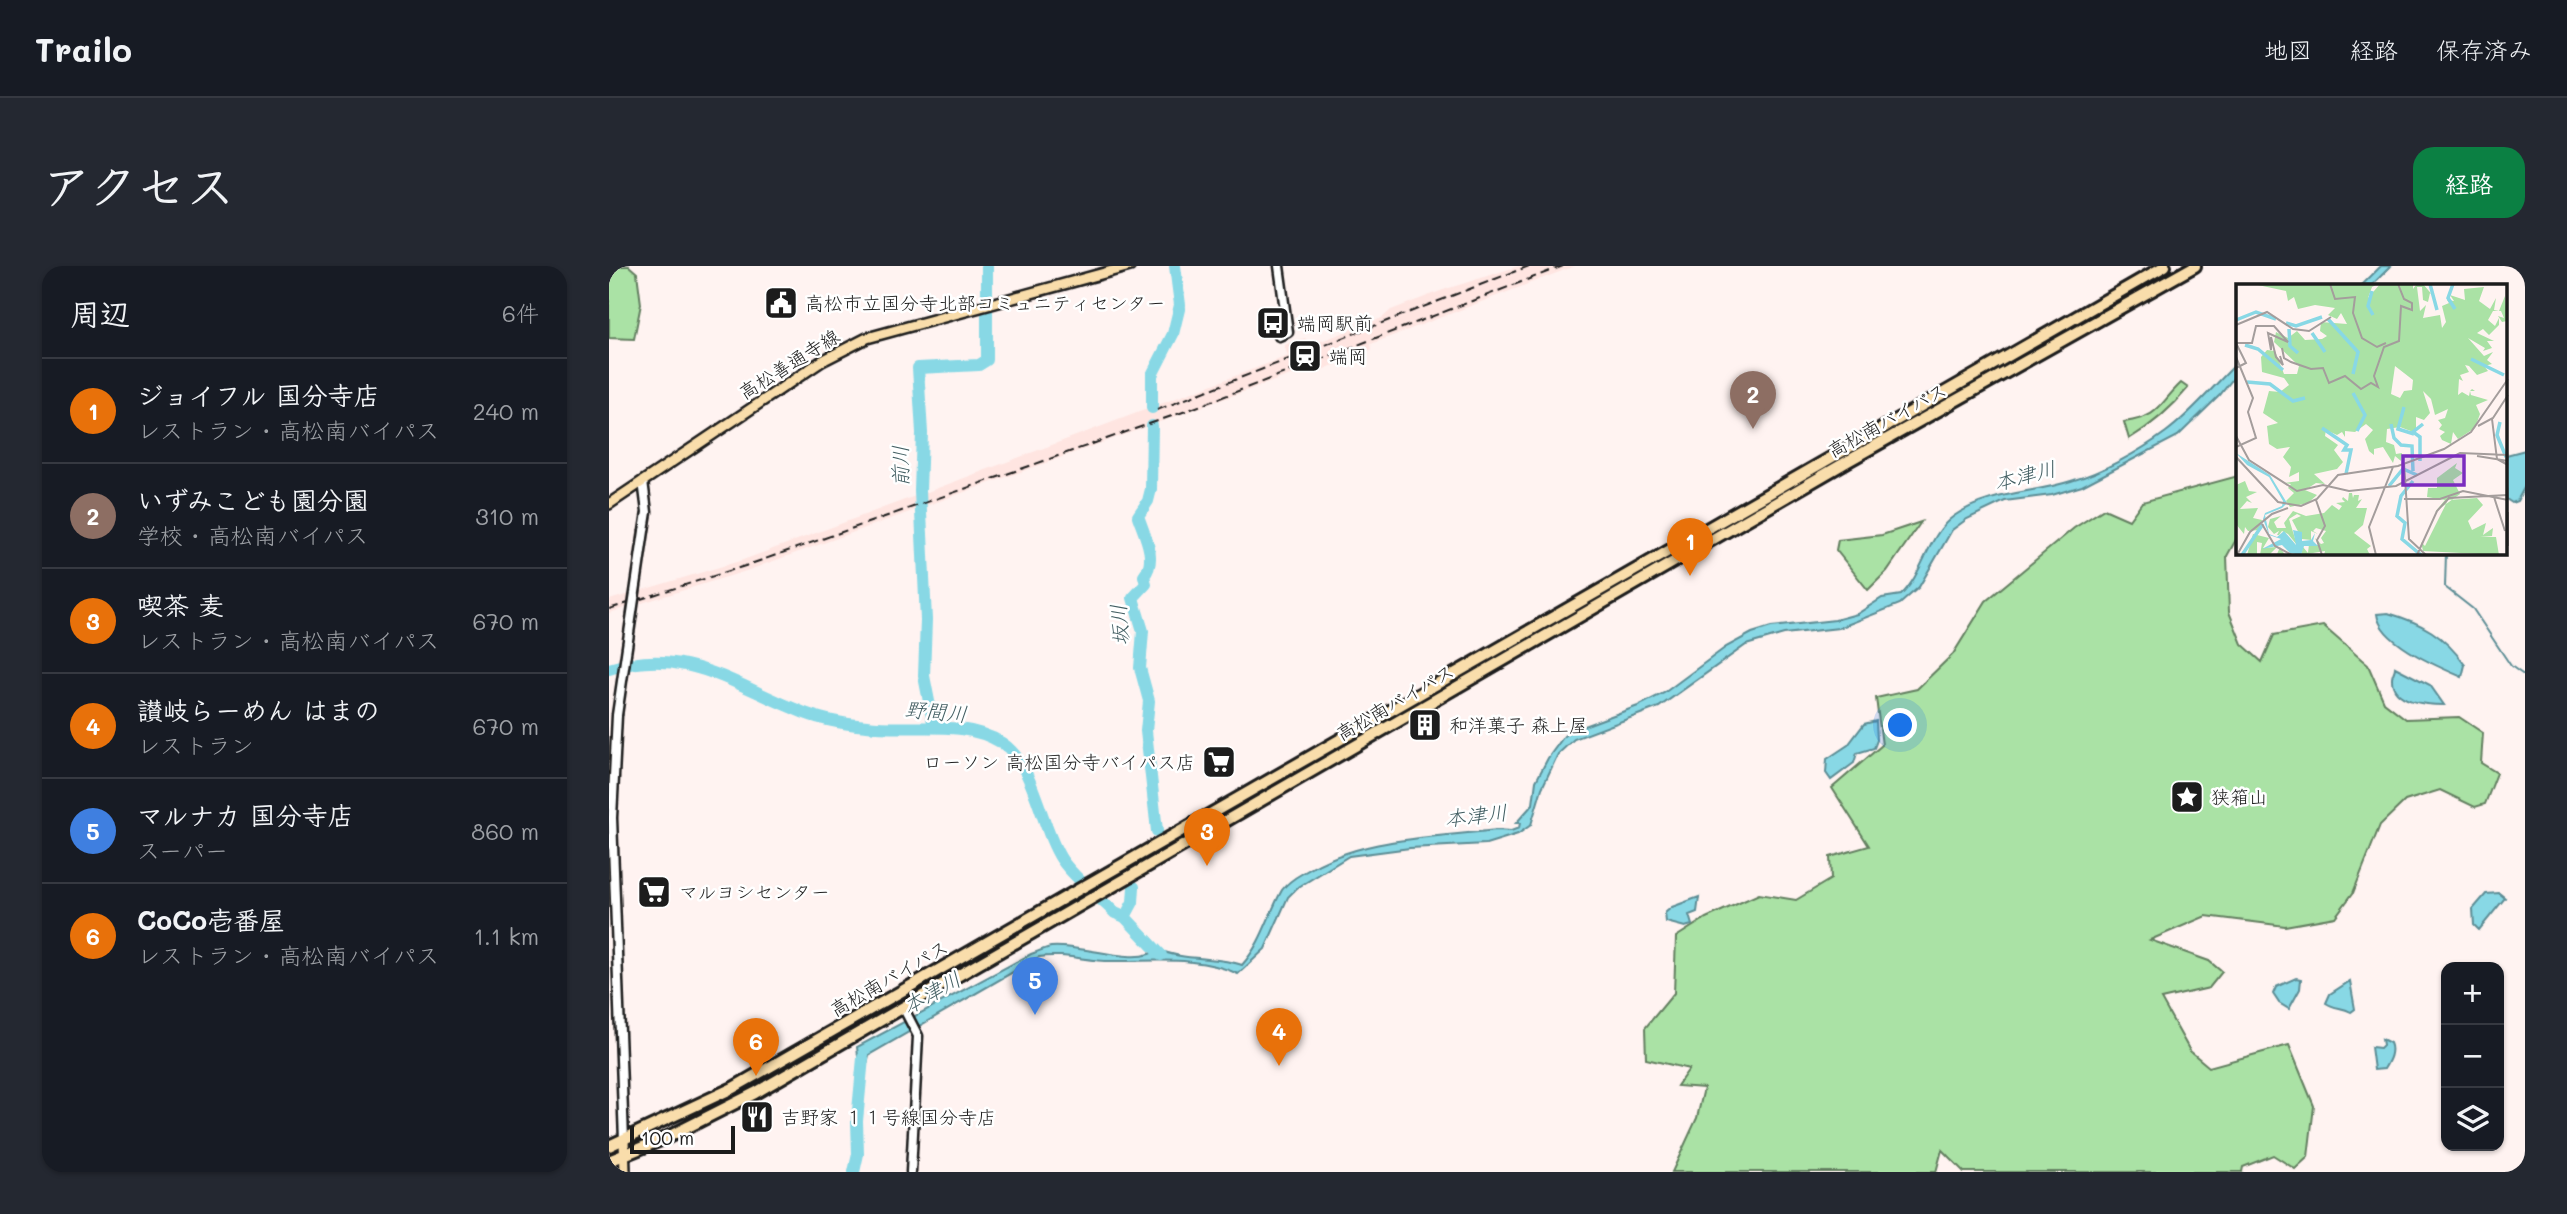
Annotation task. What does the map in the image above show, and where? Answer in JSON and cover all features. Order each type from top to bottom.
[{"type":"highway","name":"高松南バイパス","points":[[609,1146],[733,1088],[2165,266]]},
{"type":"highway","name":"高松南バイパス","points":[[609,1161],[738,1102],[906,1012],[1089,899],[1848,461],[2195,266]]},
{"type":"main road","name":"高松善通寺線","points":[[609,504],[822,361],[867,338],[1130,266]]},
{"type":"main road","points":[[1279,266],[1285,318]]},
{"type":"main road","points":[[625,1172],[612,818],[617,715],[647,512],[643,481]]},
{"type":"main road","points":[[906,1012],[918,1036],[911,1172]]},
{"type":"shaded area","points":[[1519,266],[1575,266],[1371,344],[1372,349],[1322,370],[1296,373],[923,507],[922,494],[1288,356],[1284,345],[1305,338],[1311,345],[1382,318],[1391,310],[1443,290]]},
{"type":"shaded area","points":[[918,495],[918,509],[746,571],[609,613],[609,600],[743,560]]},
{"type":"green space","points":[[609,266],[629,266],[637,273],[641,304],[634,339],[609,338]]},
{"type":"green space","points":[[2181,383],[2188,388],[2153,423],[2129,439],[2124,422],[2152,413]]},
{"type":"green space","points":[[2236,477],[2236,540],[2227,556],[2229,612],[2242,644],[2262,662],[2274,635],[2323,626],[2368,665],[2384,702],[2406,719],[2459,717],[2483,733],[2481,763],[2497,773],[2485,804],[2475,807],[2440,790],[2405,801],[2380,825],[2353,893],[2335,917],[2285,926],[2206,916],[2150,940],[2209,961],[2222,972],[2209,988],[2161,999],[2190,1051],[2209,1067],[2289,1045],[2314,1106],[2308,1157],[2295,1169],[2273,1155],[2243,1167],[2242,1172],[1964,1172],[1942,1150],[1936,1172],[1672,1172],[1697,1118],[1704,1088],[1677,1086],[1689,1069],[1646,1059],[1645,1028],[1674,993],[1676,937],[1706,918],[1759,894],[1796,900],[1831,879],[1830,857],[1869,846],[1832,788],[1882,745],[1876,698],[1917,689],[1953,654],[1986,601],[2074,528],[2104,509],[2129,520],[2142,502]]},
{"type":"green space","points":[[1921,522],[1887,571],[1868,590],[1836,550],[1838,540],[1882,535]]},
{"type":"water","points":[[2381,266],[2391,266],[2373,284],[2363,284]]},
{"type":"water","points":[[2236,364],[2236,375],[2220,395],[2178,436],[2082,486],[2052,495],[2005,501],[1967,519],[1952,530],[1919,587],[1900,604],[1839,628],[1784,634],[1746,645],[1659,707],[1574,739],[1558,754],[1542,788],[1531,825],[1518,834],[1486,844],[1410,848],[1349,856],[1297,888],[1288,897],[1265,949],[1238,974],[1223,968],[1191,962],[1039,957],[869,1055],[865,1074],[860,1075],[857,1047],[1044,949],[1062,947],[1137,956],[1157,949],[1177,955],[1242,965],[1255,948],[1284,887],[1297,876],[1325,861],[1348,852],[1397,841],[1497,830],[1511,831],[1519,828],[1520,823],[1516,823],[1533,804],[1536,781],[1548,758],[1564,736],[1573,730],[1638,706],[1664,693],[1726,647],[1752,633],[1771,627],[1835,620],[1857,614],[1882,598],[1901,595],[1915,576],[1938,533],[1954,516],[1997,497],[2056,485],[2096,472],[2144,447],[2194,407]]},
{"type":"water","points":[[2525,450],[2525,486],[2517,501],[2512,503],[2507,500],[2507,455]]},
{"type":"water","points":[[2388,613],[2422,626],[2440,638],[2465,665],[2462,677],[2412,653],[2388,635],[2377,614]]},
{"type":"water","points":[[2395,667],[2430,685],[2444,705],[2412,701],[2397,693],[2392,678]]},
{"type":"water","points":[[1876,721],[1877,740],[1874,748],[1857,753],[1854,763],[1831,780],[1826,773],[1827,759],[1848,745],[1864,724]]},
{"type":"water","points":[[2499,893],[2505,898],[2479,930],[2474,925],[2473,909],[2486,894]]},
{"type":"water","points":[[1699,897],[1697,912],[1689,915],[1692,925],[1685,927],[1666,922],[1665,913],[1672,907]]},
{"type":"water","points":[[2296,978],[2301,979],[2300,989],[2289,1009],[2279,1003],[2273,994],[2276,987]]},
{"type":"water","points":[[2350,981],[2355,1009],[2351,1012],[2326,1003],[2330,994]]},
{"type":"water","points":[[2382,1039],[2390,1043],[2390,1056],[2384,1069],[2374,1070],[2371,1047],[2380,1048],[2383,1045]]},
{"type":"waterway","name":"前川","points":[[934,727],[924,676],[926,620],[918,368],[979,365],[987,360],[987,266]]},
{"type":"waterway","name":"坂川","points":[[1152,408],[1152,375],[1173,334],[1180,305],[1175,266]]},
{"type":"waterway","name":"坂川","points":[[1152,426],[1151,489],[1148,501],[1138,516],[1149,546],[1150,562],[1144,576],[1146,584],[1133,598],[1143,631],[1140,668],[1149,701],[1146,731],[1157,831]]},
{"type":"waterway","points":[[2446,555],[2445,587],[2473,609],[2511,666],[2525,676]]},
{"type":"waterway","name":"前川","points":[[609,669],[636,663],[683,664],[727,678],[803,713],[830,720],[884,727],[953,728],[987,735],[1013,752],[1022,765],[1055,847],[1067,867],[1115,913],[1125,917],[1161,955]]},
{"type":"waterway","name":"坂川","points":[[1125,917],[1133,902],[1134,887]]},
{"type":"waterway","name":"本津川","points":[[854,1172],[858,1154],[857,1121],[863,1058]]},
{"type":"railway","points":[[1157,410],[1529,266]]},
{"type":"railway","points":[[609,609],[745,566],[1186,411],[1563,266]]},
{"type":"place","name":"高松市立国分寺北部コミュニティセンター","points":[[781,303]]},
{"type":"place","name":"端岡駅前","points":[[1273,323]]},
{"type":"place","name":"端岡","points":[[1305,356]]},
{"type":"place","name":"いずみこども園分園","points":[[1753,429]]},
{"type":"place","name":"ジョイフル 国分寺店","points":[[1690,576]]},
{"type":"place","name":"和洋菓子 森上屋","points":[[1425,725]]},
{"type":"place","name":"ローソン 高松国分寺バイパス店","points":[[1219,762]]},
{"type":"place","name":"狭箱山","points":[[2187,797]]},
{"type":"place","name":"喫茶 麦","points":[[1207,866]]},
{"type":"place","name":"マルヨシセンター","points":[[654,892]]},
{"type":"place","name":"マルナカ 国分寺店","points":[[1035,1015]]},
{"type":"place","name":"讃岐らーめん はまの","points":[[1279,1066]]},
{"type":"place","name":"CoCo壱番屋","points":[[756,1076]]},
{"type":"place","name":"吉野家 １１号線国分寺店","points":[[757,1117]]},
{"type":"water label","name":"野間川","points":[[936,712]]}]
